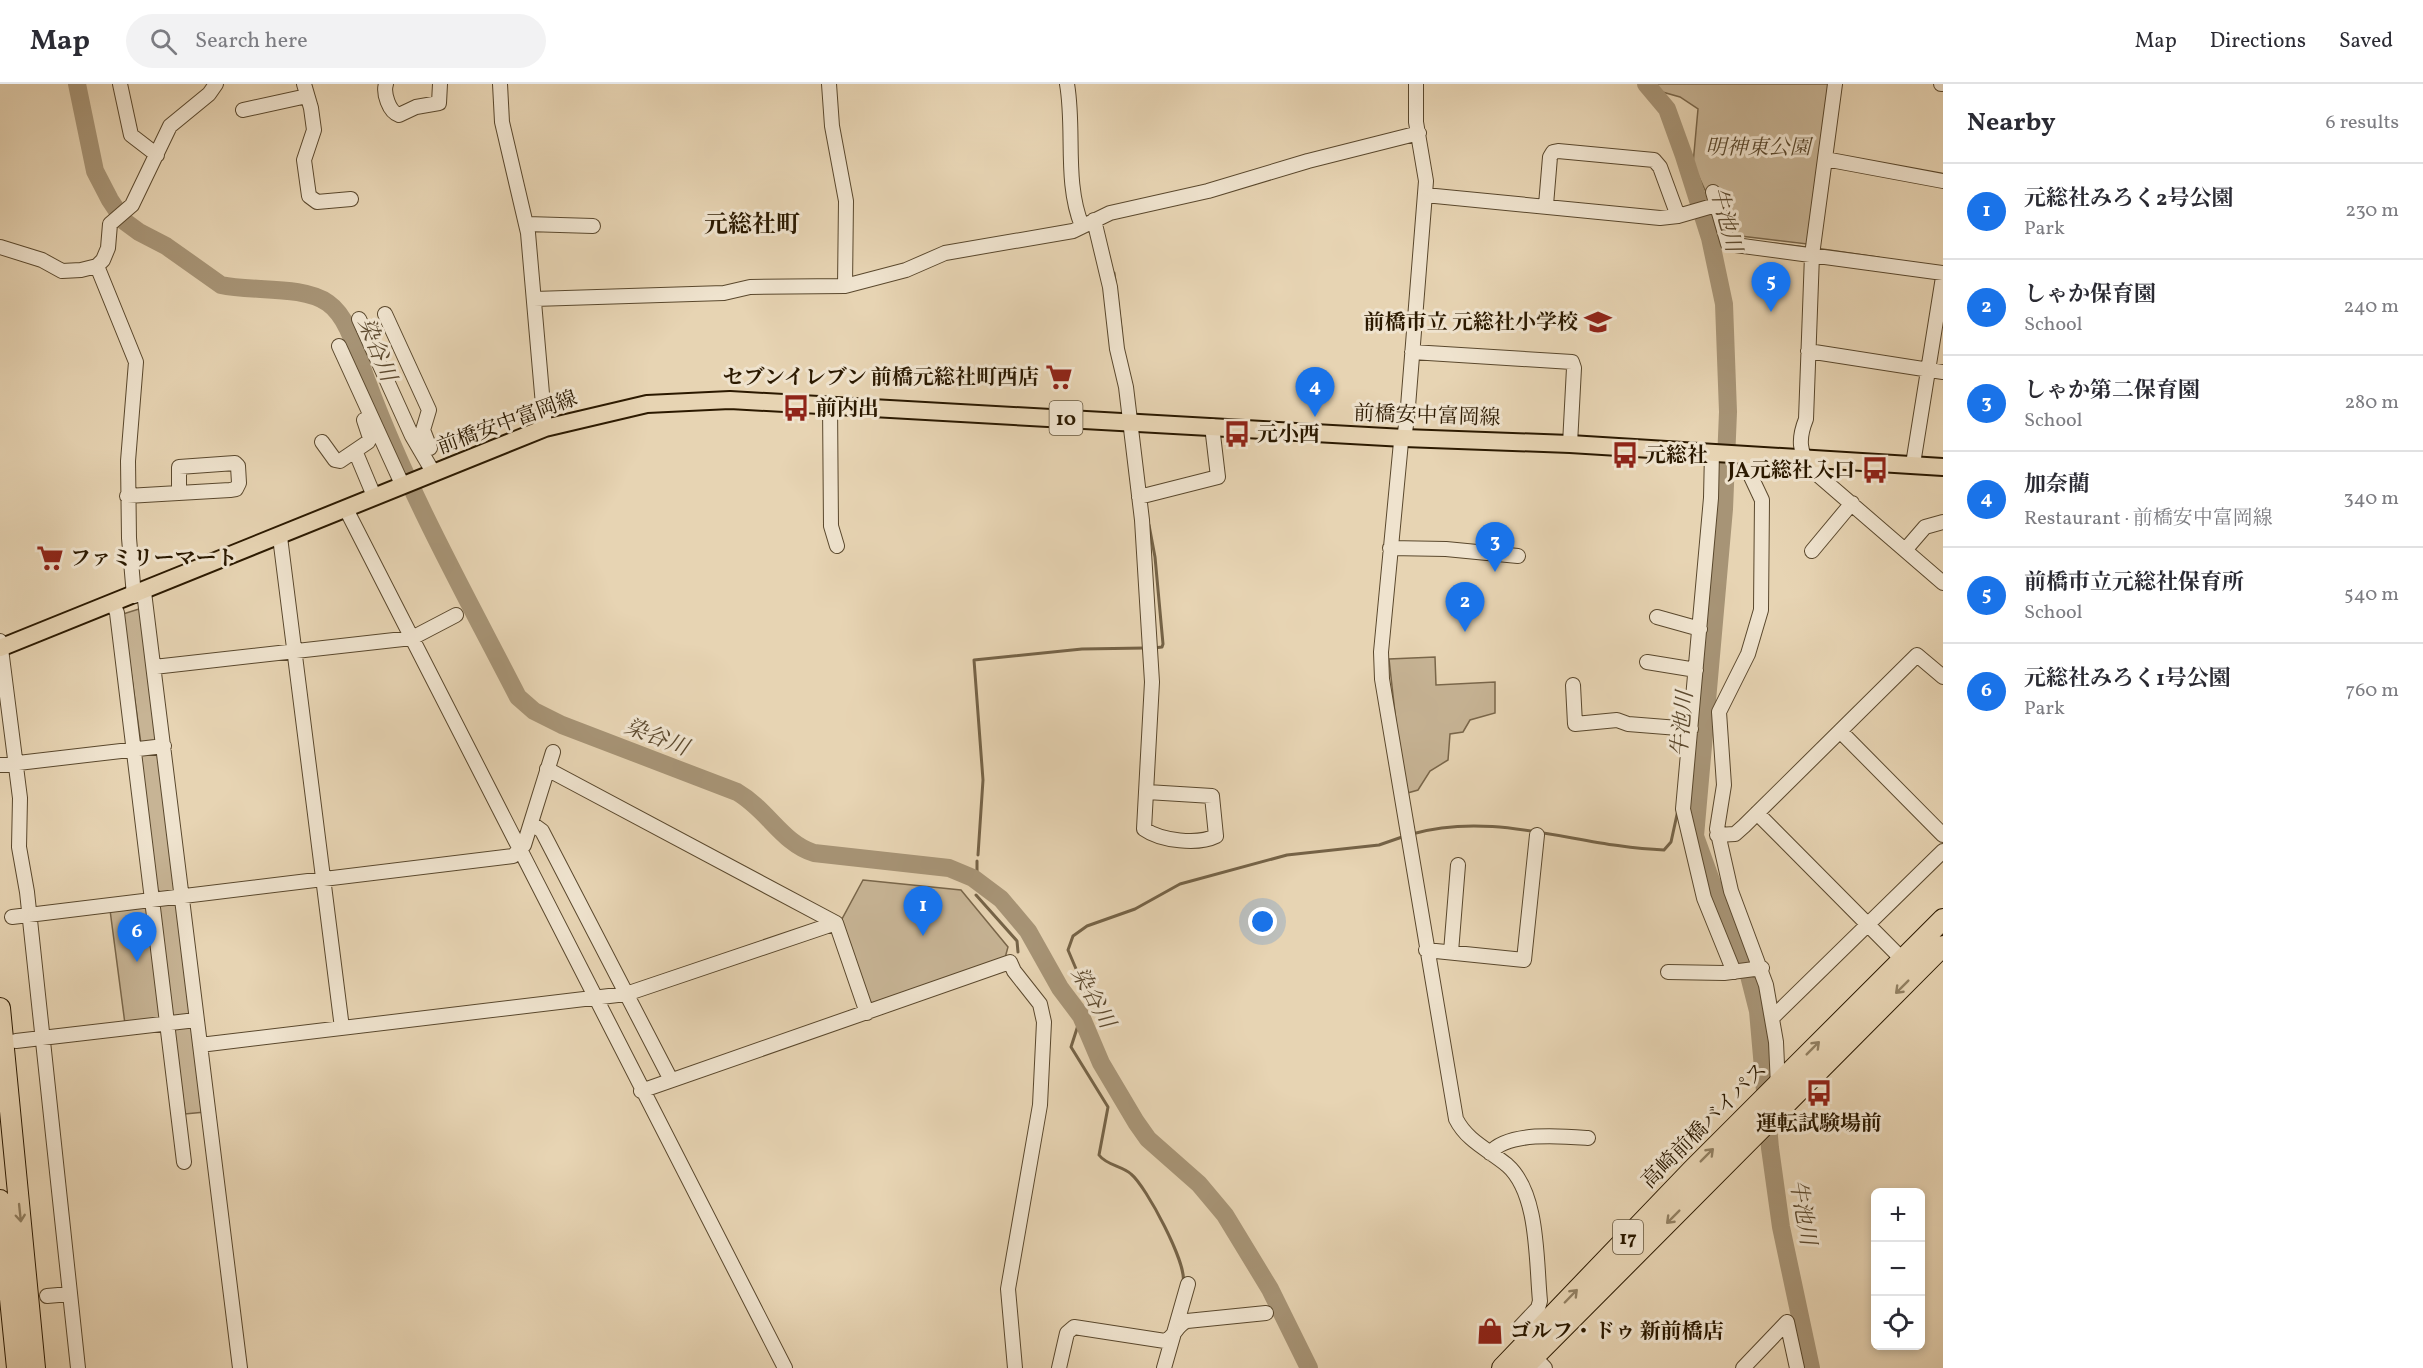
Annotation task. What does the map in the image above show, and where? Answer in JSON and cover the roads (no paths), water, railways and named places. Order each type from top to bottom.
[{"type":"highway","name":"高崎前橋バイパス","points":[[1530,1362],[1756,1106],[1943,919]]},
{"type":"highway","name":"高崎前橋バイパス","points":[[1502,1368],[1530,1362],[1943,946]]},
{"type":"highway","points":[[0,1008],[35,1368]]},
{"type":"highway","points":[[0,1200],[17,1368]]},
{"type":"main road","name":"前橋安中富岡線","points":[[434,472],[544,428],[618,409],[680,401],[730,400],[1130,420],[1404,438],[1714,452]]},
{"type":"main road","name":"10","points":[[1714,452],[1943,467]]},
{"type":"main road","name":"10","points":[[0,648],[280,537],[403,483],[434,472]]},
{"type":"street","points":[[120,84],[131,135],[143,147],[157,154]]},
{"type":"street","points":[[0,247],[42,260],[62,271],[97,266],[103,260],[108,248],[110,224],[132,205],[170,126],[209,94],[216,84]]},
{"type":"street","points":[[386,84],[384,87],[391,110],[399,115],[416,107],[440,104],[441,84]]},
{"type":"street","points":[[500,84],[502,122],[526,224],[544,428]]},
{"type":"street","points":[[829,84],[832,126],[846,201],[845,286]]},
{"type":"street","points":[[1067,84],[1071,110],[1072,175],[1110,287],[1139,498],[1152,676],[1144,829],[1175,840],[1216,837],[1212,796],[1147,792]]},
{"type":"street","points":[[1416,84],[1419,134],[1425,164],[1425,195],[1404,438],[1401,442],[1390,548],[1381,652],[1382,679],[1456,1119],[1469,1138],[1518,1177],[1529,1202],[1540,1301],[1538,1308],[1520,1327],[1530,1362]]},
{"type":"street","points":[[1835,84],[1812,255],[1806,419],[1801,432],[1800,451],[1811,469],[1943,583]]},
{"type":"street","points":[[243,110],[305,90],[314,130],[304,160],[309,196],[317,202],[351,199]]},
{"type":"street","points":[[534,299],[724,293],[750,287],[845,286],[906,270],[945,253],[1072,231],[1110,213],[1208,191],[1308,161],[1419,134]]},
{"type":"street","points":[[1546,205],[1552,152],[1616,156],[1650,159],[1657,163],[1684,214]]},
{"type":"street","points":[[1825,159],[1943,181]]},
{"type":"street","points":[[1425,195],[1546,205],[1660,218],[1684,214],[1713,201],[1728,244],[1943,275],[1936,371],[1914,464]]},
{"type":"street","points":[[526,224],[593,225]]},
{"type":"street","points":[[97,266],[136,362],[127,496],[139,594],[154,667],[240,1368]]},
{"type":"street","points":[[385,314],[429,410],[423,435],[434,472]]},
{"type":"street","points":[[359,319],[412,436],[434,472]]},
{"type":"street","points":[[339,346],[403,483]]},
{"type":"street","points":[[1808,351],[1936,371]]},
{"type":"street","points":[[1412,352],[1572,362],[1574,368],[1570,444]]},
{"type":"street","points":[[830,404],[831,526],[837,546]]},
{"type":"street","points":[[322,442],[338,461],[356,453],[370,438],[359,411]]},
{"type":"street","points":[[1139,498],[1217,478],[1212,426]]},
{"type":"street","points":[[1714,452],[1683,809],[1704,898],[1735,972]]},
{"type":"street","points":[[356,453],[374,496]]},
{"type":"street","points":[[1742,454],[1762,500],[1761,610],[1748,654],[1719,712],[1724,785],[1717,835],[1736,908],[1760,969],[1773,1017],[1776,1113]]},
{"type":"street","points":[[127,496],[178,493],[236,489],[239,483],[238,466],[235,463],[179,467],[178,493]]},
{"type":"street","points":[[1812,551],[1852,503]]},
{"type":"street","points":[[346,509],[593,998],[784,1368]]},
{"type":"street","points":[[1906,549],[1925,527],[1943,522]]},
{"type":"street","points":[[280,537],[342,1028]]},
{"type":"street","points":[[1390,548],[1446,549],[1518,556]]},
{"type":"street","points":[[113,603],[117,613],[184,1162]]},
{"type":"street","points":[[154,667],[412,639],[456,615]]},
{"type":"street","points":[[1657,617],[1700,629]]},
{"type":"street","points":[[0,641],[8,764],[20,798],[19,847],[29,914],[78,1368]]},
{"type":"street","points":[[1717,835],[1735,834],[1917,655],[1943,676]]},
{"type":"street","points":[[1647,662],[1696,670]]},
{"type":"street","points":[[1573,686],[1575,724],[1617,720],[1628,724],[1691,729]]},
{"type":"street","points":[[1841,732],[1943,836]]},
{"type":"street","points":[[8,764],[164,746]]},
{"type":"street","points":[[12,917],[513,856],[520,851],[531,823],[553,752]]},
{"type":"street","points":[[548,770],[836,923],[867,1013]]},
{"type":"street","points":[[1757,813],[1902,958]]},
{"type":"street","points":[[531,823],[542,831],[670,1080]]},
{"type":"street","points":[[1426,950],[1524,960],[1537,835]]},
{"type":"street","points":[[1773,1017],[1943,851]]},
{"type":"street","points":[[1451,952],[1458,865]]},
{"type":"street","points":[[200,1045],[626,994],[836,923]]},
{"type":"street","points":[[641,1091],[1010,962],[1014,971],[1040,1004],[1044,1022],[1042,1089],[1008,1289],[1015,1368]]},
{"type":"street","points":[[1668,972],[1735,972],[1760,969]]},
{"type":"street","points":[[16,1041],[196,1020]]},
{"type":"street","points":[[1490,1153],[1497,1148],[1530,1138],[1588,1138]]},
{"type":"street","points":[[1164,1368],[1188,1284]]},
{"type":"street","points":[[47,1296],[70,1294]]},
{"type":"street","points":[[1059,1368],[1067,1333],[1074,1327],[1165,1341],[1172,1337],[1180,1323],[1266,1312]]},
{"type":"street","points":[[1743,1368],[1787,1322],[1797,1368]]},
{"type":"waterway","name":"染谷川","points":[[77,84],[95,171],[124,221],[166,246],[221,285],[291,291],[317,297],[328,303],[343,319],[384,424],[419,503],[518,697],[534,711],[562,725],[737,792],[748,799],[793,842],[814,853],[949,868],[973,878],[1001,899],[1028,931],[1060,988],[1081,1016],[1101,1063],[1148,1139],[1199,1184],[1225,1215],[1270,1289],[1309,1368]]},
{"type":"waterway","name":"牛池川","points":[[1646,84],[1667,109],[1684,156],[1710,238],[1724,304],[1728,412],[1724,509],[1695,836],[1727,925],[1744,956],[1758,1011],[1770,1148],[1781,1227],[1811,1368]]},
{"type":"waterway","points":[[1710,238],[1721,238]]},
{"type":"waterway","points":[[1775,244],[1808,248]]},
{"type":"waterway","points":[[1817,249],[1879,258]]},
{"type":"waterway","points":[[1114,273],[1121,329]]},
{"type":"waterway","points":[[1149,525],[1155,557],[1163,644],[1162,647],[1154,648]]},
{"type":"waterway","points":[[978,855],[983,780],[974,660],[1082,649],[1145,648]]},
{"type":"waterway","points":[[1412,834],[1444,828],[1475,826],[1538,832],[1600,843],[1664,850],[1671,842],[1678,810]]},
{"type":"waterway","points":[[1088,997],[1068,950],[1073,936],[1087,926],[1135,909],[1180,884],[1287,855],[1379,845],[1405,836]]},
{"type":"waterway","points":[[977,861],[977,888]]},
{"type":"waterway","points":[[976,895],[1017,941],[1018,952]]},
{"type":"waterway","points":[[1081,1016],[1071,1047],[1108,1107],[1099,1155],[1131,1174],[1138,1181],[1173,1244],[1183,1274],[1183,1283]]},
{"type":"place","name":"前橋市立元総社保育所","points":[[1771,312]]},
{"type":"place","name":"前橋市立 元総社小学校","points":[[1598,322]]},
{"type":"place","name":"セブンイレブン 前橋元総社町西店","points":[[1059,377]]},
{"type":"place","name":"前内出","points":[[796,408]]},
{"type":"place","name":"加奈藺","points":[[1315,417]]},
{"type":"place","name":"元小西","points":[[1237,434]]},
{"type":"place","name":"元総社","points":[[1625,455]]},
{"type":"place","name":"JA元総社入口","points":[[1875,470]]},
{"type":"place","name":"ファミリーマート","points":[[50,558]]},
{"type":"place","name":"しゃか第二保育園","points":[[1495,572]]},
{"type":"place","name":"しゃか保育園","points":[[1465,632]]},
{"type":"place","name":"元総社みろく2号公園","points":[[923,936]]},
{"type":"place","name":"元総社みろく1号公園","points":[[137,962]]},
{"type":"place","name":"運転試験場前","points":[[1819,1093]]},
{"type":"place","name":"ゴルフ・ドゥ 新前橋店","points":[[1490,1331]]},
{"type":"district","name":"元総社町","points":[[752,224]]},
{"type":"park label","name":"明神東公園","points":[[1758,147]]}]
